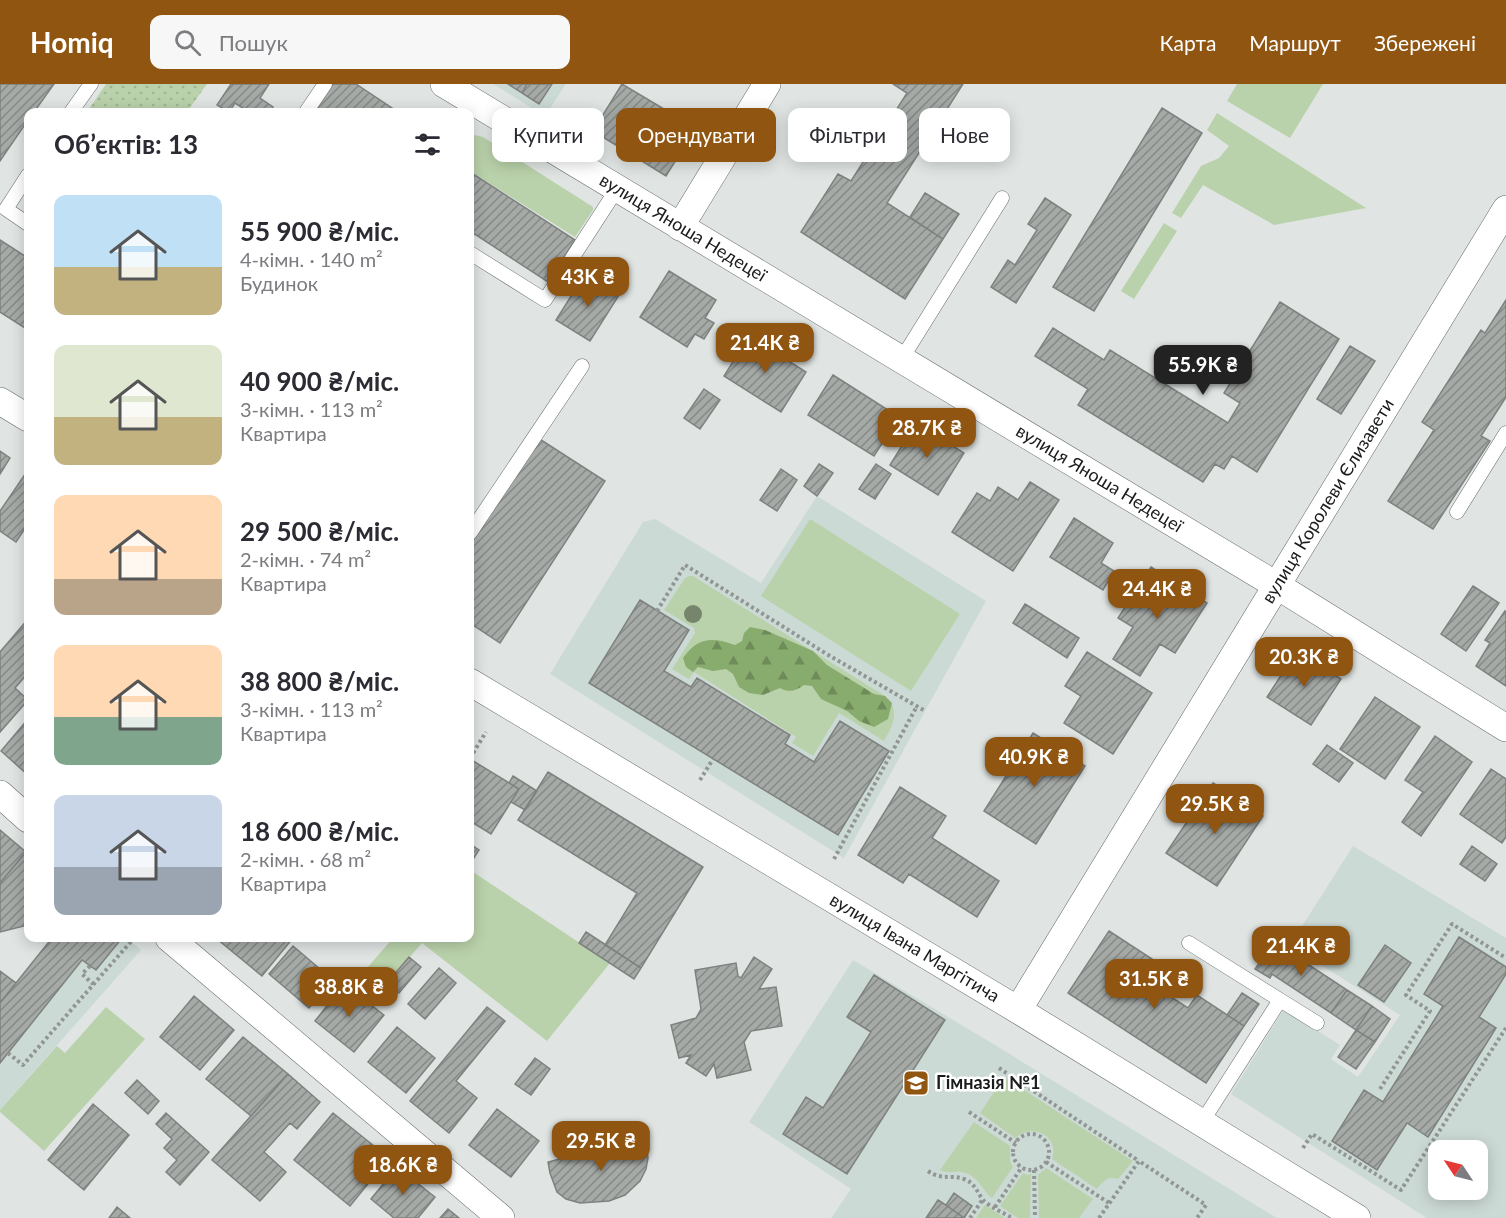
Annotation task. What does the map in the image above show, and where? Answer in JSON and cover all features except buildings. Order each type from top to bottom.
[{"type":"street","name":"вулиця Яноша Недецеї","points":[[444,84],[1276,585],[1506,728]]},
{"type":"street","points":[[680,227],[767,84]]},
{"type":"street","name":"вулиця Королеви Єлизавети","points":[[1018,1010],[1506,209]]},
{"type":"street","points":[[0,401],[24,416]]},
{"type":"street","name":"вулиця Івана Маргітича","points":[[474,684],[1018,1010],[1357,1218]]},
{"type":"street","points":[[0,794],[24,815]]},
{"type":"street","points":[[174,942],[501,1218]]},
{"type":"lane","points":[[74,108],[91,84]]},
{"type":"lane","points":[[309,108],[325,84]]},
{"type":"lane","points":[[24,181],[6,209],[24,221]]},
{"type":"lane","points":[[474,256],[545,300],[617,189]]},
{"type":"lane","points":[[901,360],[1002,198]]},
{"type":"lane","points":[[474,527],[582,366]]},
{"type":"lane","points":[[1457,512],[1506,433]]},
{"type":"lane","points":[[1189,944],[1317,1023]]},
{"type":"lane","points":[[1202,1122],[1280,1000]]},
{"type":"path","points":[[657,611],[686,565],[825,653],[926,711]]},
{"type":"path","points":[[834,859],[917,705]]},
{"type":"path","points":[[474,752],[486,732]]},
{"type":"path","points":[[700,780],[713,759]]},
{"type":"path","points":[[1380,1089],[1430,1011],[1406,995],[1452,924],[1506,957]]},
{"type":"path","points":[[8,1053],[23,1065],[130,942]]},
{"type":"path","points":[[90,966],[82,974],[93,984]]},
{"type":"path","points":[[1304,1148],[1312,1134],[1401,1190],[1506,1028]]},
{"type":"path","points":[[999,1068],[1206,1205],[1197,1218]]},
{"type":"path","points":[[969,1112],[1016,1143]]},
{"type":"path","points":[[1030,1134],[1041,1137],[1048,1147],[1046,1162],[1034,1170],[1022,1167],[1015,1159],[1016,1143],[1030,1134]]},
{"type":"path","points":[[1099,1218],[1139,1161]]},
{"type":"path","points":[[1046,1162],[1109,1203]]},
{"type":"path","points":[[995,1207],[1022,1167]]},
{"type":"path","points":[[1034,1170],[1035,1218]]},
{"type":"path","points":[[928,1171],[938,1178],[965,1179],[981,1193],[983,1199],[1012,1218]]},
{"type":"path","points":[[970,1218],[983,1199]]},
{"type":"shaded area","points":[[493,84],[566,84],[550,108],[532,108]]},
{"type":"shaded area","points":[[817,496],[986,601],[844,858],[550,674],[643,522],[655,519],[761,583]]},
{"type":"shaded area","points":[[1353,846],[1506,938],[1506,1218],[1427,1218],[1231,1094],[1284,1009],[1340,1045],[1331,1059],[1358,1077],[1400,1015],[1290,945]]},
{"type":"shaded area","points":[[49,942],[132,942],[141,950],[0,1110],[0,1003]]},
{"type":"shaded area","name":"Гімназія №1","points":[[853,960],[1277,1218],[831,1218],[851,1189],[749,1122]]},
{"type":"green space","points":[[106,84],[207,84],[190,108],[90,108]]},
{"type":"green space","points":[[1237,84],[1323,84],[1290,138],[1227,101]]},
{"type":"green space","points":[[1217,113],[1366,208],[1274,225],[1203,185],[1181,218],[1172,213],[1201,166],[1219,158],[1229,146],[1207,130]]},
{"type":"green space","points":[[474,135],[492,143],[492,162],[522,162],[593,207],[575,237],[474,174]]},
{"type":"green space","points":[[1164,223],[1177,231],[1134,299],[1121,291]]},
{"type":"green space","points":[[810,519],[960,614],[911,691],[761,596]]},
{"type":"green space","points":[[693,576],[885,696],[893,707],[894,718],[884,741],[839,713],[813,756],[792,743],[796,737],[694,672],[689,679],[672,669],[695,633],[694,628],[664,610],[685,578]]},
{"type":"green space","points":[[750,627],[765,630],[813,651],[827,665],[874,694],[885,696],[892,703],[888,719],[874,727],[859,721],[847,711],[821,699],[812,686],[804,685],[789,691],[780,688],[763,695],[749,693],[739,687],[733,674],[726,669],[713,671],[698,667],[693,672],[686,667],[683,658],[694,646],[712,640],[735,645],[742,641],[744,633]]},
{"type":"green space","points":[[474,873],[610,963],[547,1041],[422,943],[387,983],[367,968],[390,942],[474,942]]},
{"type":"green space","points":[[106,1007],[145,1039],[44,1151],[0,1110],[57,1046],[65,1053]]},
{"type":"green space","points":[[1004,1077],[1133,1161],[1118,1179],[1106,1180],[1097,1189],[1052,1159],[1052,1144],[1043,1134],[1030,1131],[1015,1138],[980,1113]]},
{"type":"green space","points":[[974,1122],[1010,1146],[1010,1161],[1013,1167],[992,1198],[976,1179],[968,1174],[940,1170]]},
{"type":"green space","points":[[1046,1168],[1093,1199],[1079,1218],[1039,1218],[1038,1175]]},
{"type":"green space","points":[[1023,1173],[1031,1174],[1030,1218],[1018,1218],[1000,1206]]},
{"type":"green space","points":[[985,1205],[1005,1218],[976,1218]]},
{"type":"place","name":"Гімназія №1","points":[[916,1083]]}]
